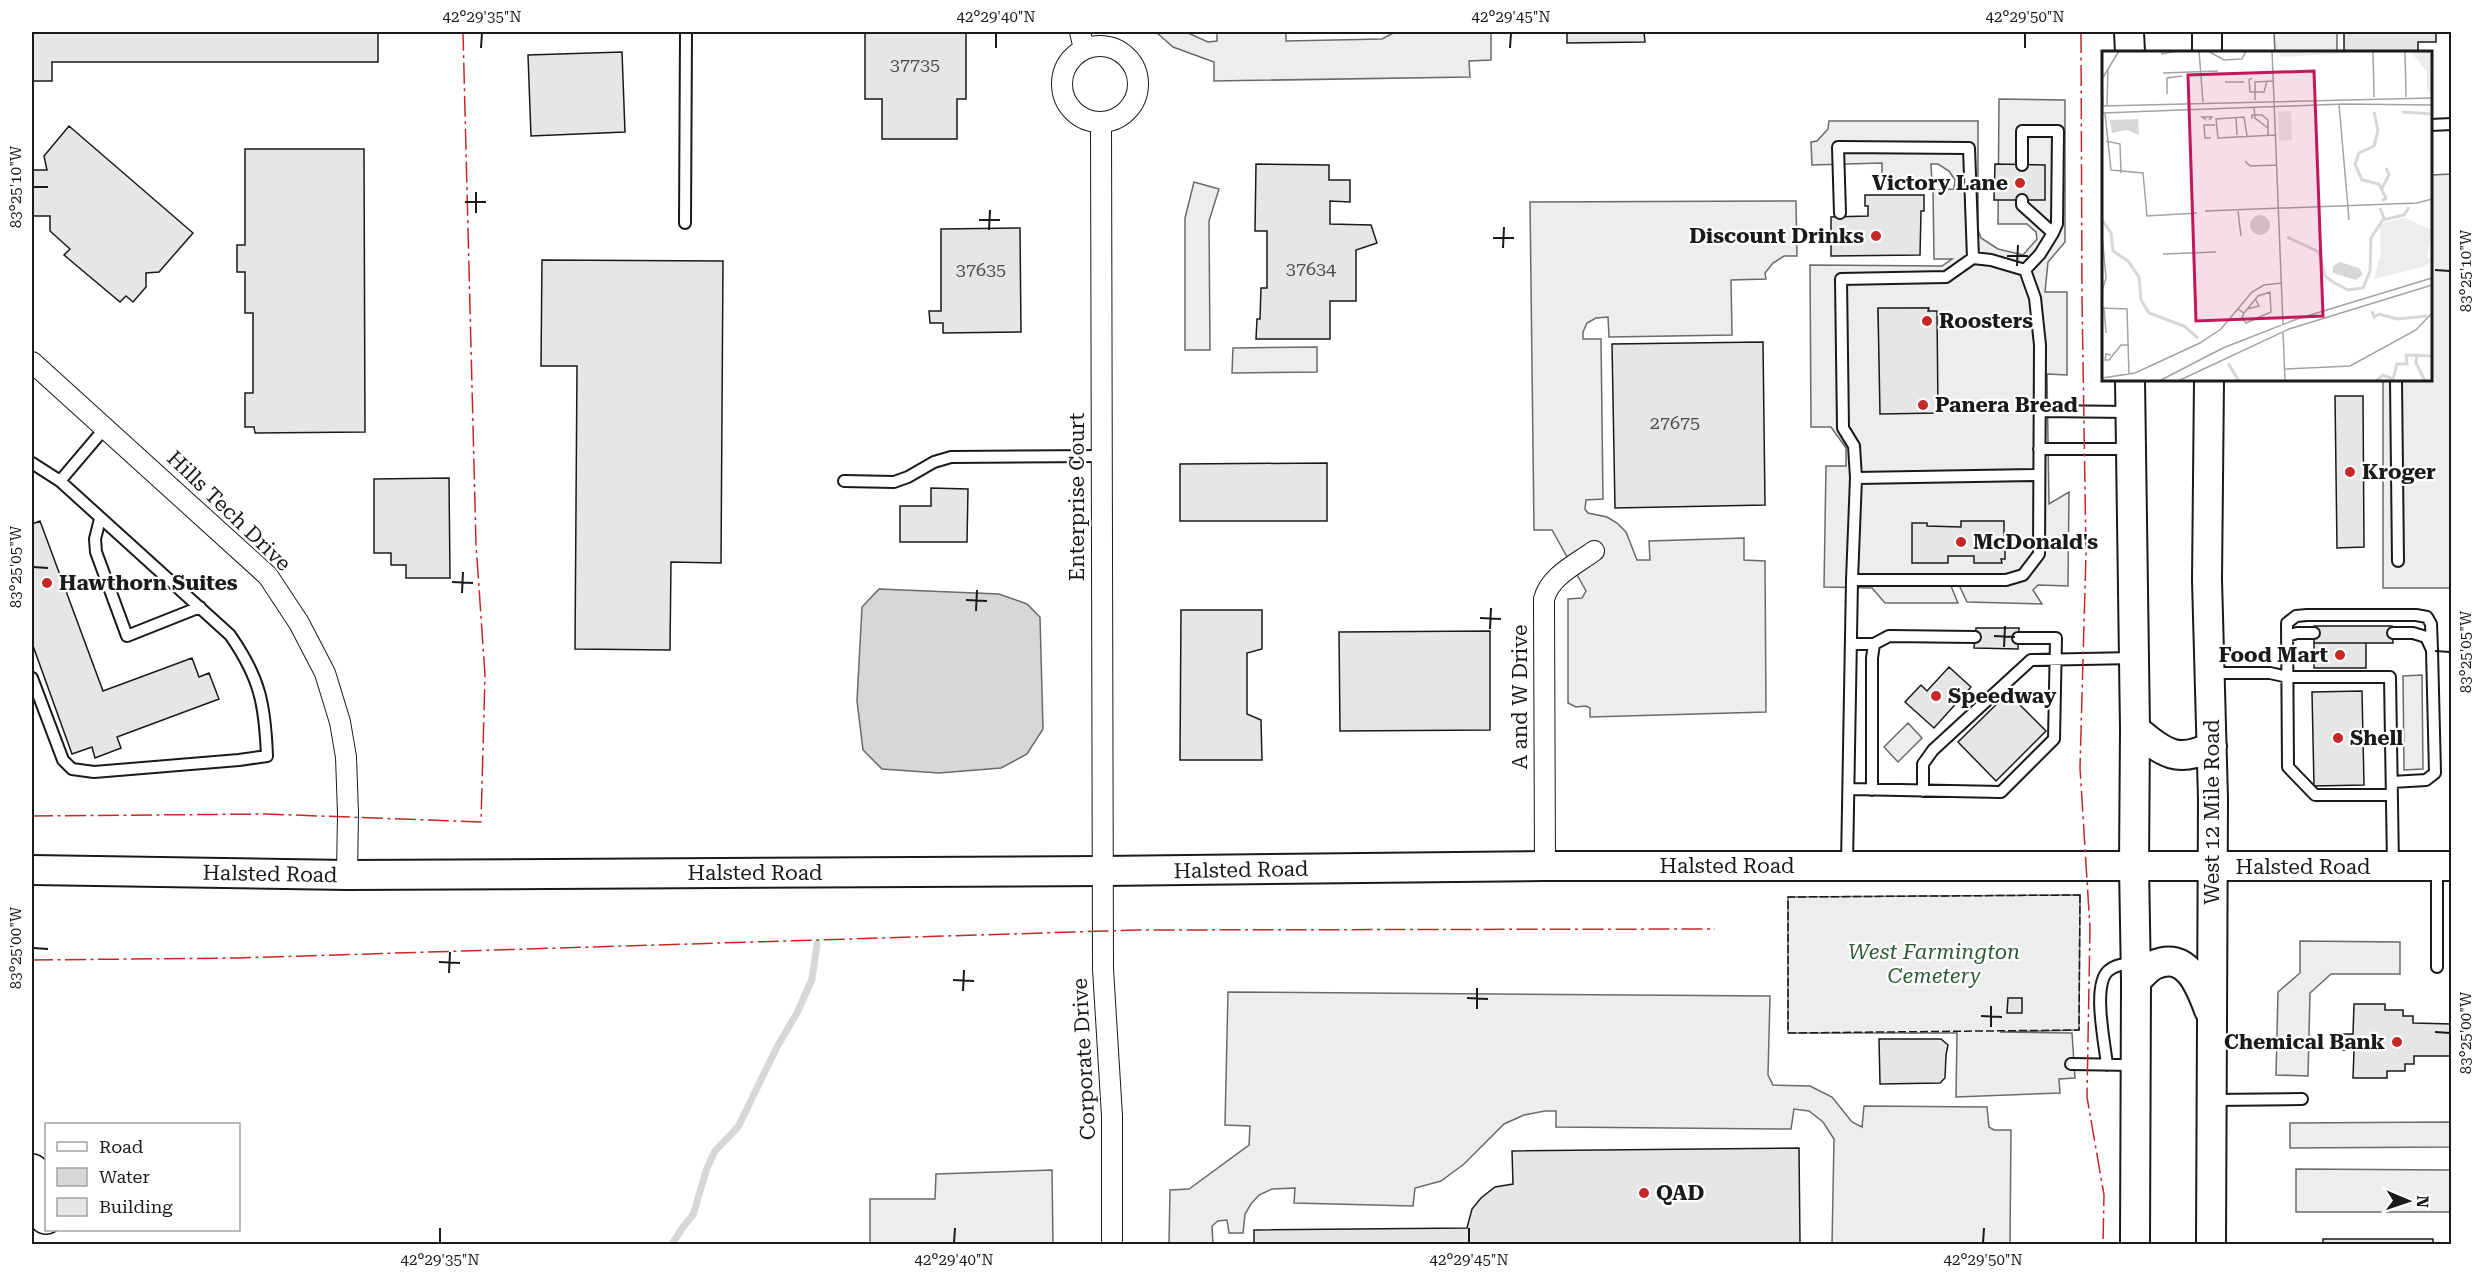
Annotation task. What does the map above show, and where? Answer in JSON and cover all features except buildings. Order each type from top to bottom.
[{"type":"highway","points":[[32,1171],[45,1214]]},
{"type":"street","points":[[2129,32],[2130,51]]},
{"type":"street","points":[[2207,32],[2207,51]]},
{"type":"street","points":[[1082,40],[1113,48],[1126,56],[1135,68],[1138,83],[1135,98],[1128,110],[1116,119],[1101,122],[1086,120],[1074,112],[1065,100],[1062,85],[1064,70],[1082,40]]},
{"type":"street","name":"Enterprise Court","points":[[1101,122],[1102,871]]},
{"type":"street","name":"Hills Tech Drive","points":[[32,362],[268,576],[313,648],[335,700],[346,757],[347,875]]},
{"type":"street","points":[[2130,381],[2135,729],[2136,1245]]},
{"type":"street","name":"West 12 Mile Road","points":[[2209,381],[2207,580],[2212,746],[2211,1245]]},
{"type":"street","name":"A and W Drive","points":[[1545,866],[1544,599],[1552,581],[1594,551]]},
{"type":"street","points":[[2135,729],[2154,744],[2178,756],[2197,754],[2212,746]]},
{"type":"street","name":"Halsted Road","points":[[32,870],[347,875],[1545,866],[2444,866]]},
{"type":"street","name":"Corporate Drive","points":[[1102,871],[1103,969],[1112,1116],[1112,1245]]},
{"type":"street","points":[[2136,972],[2154,965],[2173,962],[2188,969],[2199,983],[2212,1020]]},
{"type":"lane","points":[[685,224],[686,32]]},
{"type":"lane","points":[[2432,125],[2451,124]]},
{"type":"lane","points":[[2022,165],[2022,131],[2058,131],[2057,224],[2040,254],[2025,270]]},
{"type":"lane","points":[[1840,213],[1838,147],[1969,148],[1973,258]]},
{"type":"lane","points":[[2022,200],[2022,205],[2053,233]]},
{"type":"lane","points":[[1847,866],[1856,478],[1854,446],[1843,428],[1841,279],[1946,277],[1973,258],[1991,260],[2025,270]]},
{"type":"lane","points":[[1852,580],[2006,580],[2023,574],[2039,555],[2039,335],[2035,298],[2025,270]]},
{"type":"lane","points":[[2396,381],[2398,561]]},
{"type":"lane","points":[[2040,411],[2131,412]]},
{"type":"lane","points":[[60,481],[105,428]]},
{"type":"lane","points":[[2039,449],[2132,449]]},
{"type":"lane","points":[[844,481],[894,482],[934,462],[951,457],[1101,456]]},
{"type":"lane","points":[[32,463],[60,481],[230,635],[247,659],[261,693],[266,723],[267,756],[94,772],[72,769],[63,760],[32,678]]},
{"type":"lane","points":[[1856,478],[2038,475]]},
{"type":"lane","points":[[100,519],[95,539],[96,552],[127,636],[200,607]]},
{"type":"lane","points":[[2392,782],[2426,780],[2435,773],[2431,624],[2427,617],[2416,615],[2296,616],[2287,623],[2288,767],[2315,795],[2392,795]]},
{"type":"lane","points":[[2287,636],[2297,633],[2314,633]]},
{"type":"lane","points":[[2392,633],[2413,633],[2426,637],[2432,650]]},
{"type":"lane","points":[[1851,644],[1874,644],[1889,636],[1975,637]]},
{"type":"lane","points":[[1850,789],[2001,792],[2054,739],[2056,638],[2018,638]]},
{"type":"lane","points":[[1872,790],[1872,658],[1874,644]]},
{"type":"lane","points":[[1923,791],[1923,764],[1933,750],[2031,660],[2134,658]]},
{"type":"lane","points":[[2210,673],[2270,673],[2288,677],[2390,677],[2393,867]]},
{"type":"lane","points":[[2437,967],[2444,866]]},
{"type":"lane","points":[[2108,1065],[2100,1005],[2106,972],[2115,966],[2136,972]]},
{"type":"lane","points":[[2071,1064],[2136,1065]]},
{"type":"lane","points":[[2212,1100],[2302,1099]]},
{"type":"shaded area","points":[[1156,32],[1186,32],[1208,42],[1217,41],[1217,32],[1286,32],[1286,41],[1382,39],[1395,32],[1491,32],[1491,60],[1469,61],[1470,77],[1214,81],[1214,62],[1173,47]]},
{"type":"shaded area","points":[[2274,32],[2337,32],[2337,51],[2275,51]]},
{"type":"shaded area","points":[[1999,99],[2065,100],[2065,242],[2048,262],[2045,292],[2067,292],[2067,375],[2047,374],[2049,504],[2069,492],[2068,586],[2038,585],[2033,590],[2042,604],[1967,602],[1959,585],[1951,586],[1958,603],[1885,603],[1872,588],[1824,587],[1826,466],[1846,466],[1846,448],[1831,427],[1811,427],[1810,265],[1942,266],[1952,259],[1934,259],[1933,190],[1954,189],[1955,180],[1949,171],[1938,164],[1931,164],[1932,183],[1882,183],[1882,163],[1812,165],[1811,142],[1817,141],[1828,129],[1829,121],[1978,121],[1978,230],[1981,238],[1998,249],[2023,255],[2037,239],[2036,232],[2027,224],[1998,224]],"holes":[[[1928,308],[1881,413],[1878,309]]]},
{"type":"shaded area","points":[[2451,174],[2451,588],[2383,588],[2383,381],[2432,381],[2432,175]]},
{"type":"shaded area","points":[[1194,182],[1219,189],[1209,221],[1210,350],[1185,350],[1185,218]]},
{"type":"shaded area","points":[[1796,201],[1797,256],[1784,256],[1773,263],[1765,273],[1766,279],[1731,280],[1732,335],[1609,337],[1608,317],[1596,318],[1587,323],[1583,332],[1583,339],[1601,339],[1603,499],[1586,500],[1585,509],[1588,513],[1607,517],[1617,523],[1626,532],[1637,560],[1650,560],[1649,541],[1744,538],[1744,560],[1765,561],[1766,712],[1590,717],[1590,708],[1576,707],[1568,703],[1568,599],[1582,598],[1586,591],[1552,530],[1534,530],[1530,202]]},
{"type":"shaded area","points":[[1317,347],[1317,372],[1232,373],[1233,348]]},
{"type":"shaded area","points":[[2422,675],[2423,769],[2404,770],[2403,676]]},
{"type":"shaded area","points":[[1908,723],[1922,738],[1898,762],[1884,747]]},
{"type":"shaded area","name":"West Farmington Cemetery","points":[[2080,895],[2079,1030],[2000,1032],[2072,1033],[2075,1078],[2059,1079],[2060,1093],[1956,1097],[1957,1033],[1788,1033],[1788,897]]},
{"type":"shaded area","points":[[2300,941],[2400,942],[2400,974],[2331,974],[2310,993],[2308,1076],[2276,1075],[2278,992],[2300,973]]},
{"type":"shaded area","points":[[1228,992],[1770,996],[1768,1075],[1773,1085],[1810,1086],[1832,1097],[1852,1122],[1862,1127],[1864,1106],[1987,1107],[1989,1127],[1994,1130],[2011,1130],[2010,1244],[1832,1244],[1834,1139],[1823,1122],[1809,1111],[1794,1109],[1791,1129],[1556,1127],[1556,1111],[1524,1115],[1504,1124],[1464,1164],[1441,1181],[1415,1188],[1413,1206],[1294,1203],[1295,1188],[1272,1189],[1259,1195],[1251,1204],[1245,1214],[1243,1233],[1229,1233],[1227,1220],[1218,1221],[1212,1226],[1213,1244],[1169,1244],[1170,1190],[1189,1189],[1249,1145],[1250,1126],[1225,1125]]},
{"type":"shaded area","points":[[2451,1122],[2451,1147],[2290,1148],[2290,1123]]},
{"type":"shaded area","points":[[2296,1169],[2451,1170],[2451,1212],[2296,1212]]},
{"type":"shaded area","points":[[1052,1170],[1053,1244],[870,1244],[870,1199],[935,1199],[936,1174]]},
{"type":"water","points":[[879,589],[999,594],[1027,604],[1040,617],[1043,729],[1027,754],[1001,768],[939,773],[882,769],[863,750],[857,701],[862,607]]},
{"type":"waterway","points":[[672,1244],[693,1215],[707,1168],[715,1151],[738,1127],[777,1047],[797,1013],[812,979],[817,944]]},
{"type":"fence","points":[[2080,895],[2079,1030],[1788,1033],[1788,897],[2080,895]]},
{"type":"power","points":[[32,816],[266,814],[481,822],[485,675],[476,544],[463,32]]},
{"type":"power","points":[[2081,32],[2086,553],[2080,768],[2090,928],[2087,1097],[2104,1195],[2103,1244]]},
{"type":"power","points":[[32,960],[238,958],[1139,930],[1715,929]]},
{"type":"place","name":"Victory Lane","points":[[2020,183]]},
{"type":"place","name":"Discount Drinks","points":[[1876,236]]},
{"type":"place","name":"Roosters","points":[[1927,321]]},
{"type":"place","name":"Panera Bread","points":[[1923,405]]},
{"type":"place","name":"Kroger","points":[[2350,472]]},
{"type":"place","name":"McDonald's","points":[[1961,542]]},
{"type":"place","name":"Hawthorn Suites","points":[[47,583]]},
{"type":"place","name":"Food Mart","points":[[2340,655]]},
{"type":"place","name":"Speedway","points":[[1936,696]]},
{"type":"place","name":"Shell","points":[[2338,738]]},
{"type":"place","name":"Chemical Bank","points":[[2397,1042]]},
{"type":"place","name":"QAD","points":[[1644,1193]]}]
